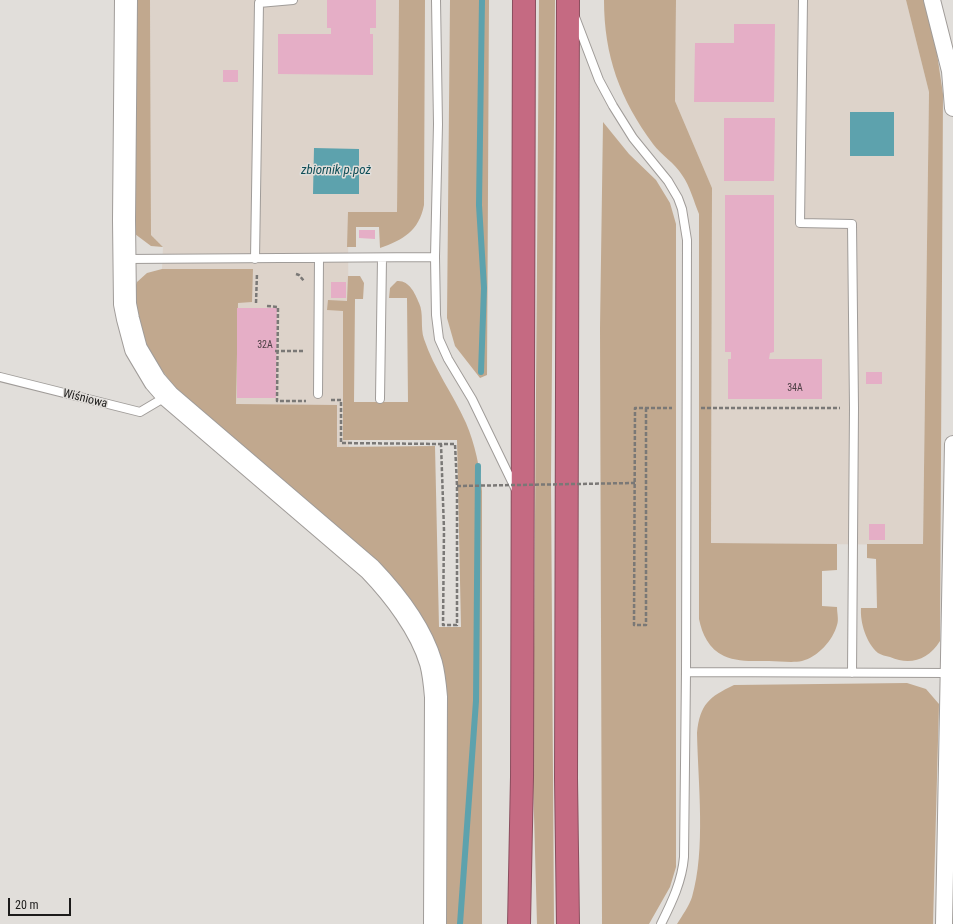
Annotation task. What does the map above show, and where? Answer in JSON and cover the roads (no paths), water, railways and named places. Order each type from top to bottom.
[{"type":"highway","points":[[519,924],[522,777],[524,0]]},
{"type":"highway","points":[[568,1],[566,778],[568,924]]},
{"type":"street","points":[[126,0],[124,259],[125,304],[131,335],[144,364],[168,396],[370,569],[396,598],[414,627],[430,662],[436,696],[435,924]]},
{"type":"street","points":[[932,0],[950,71],[953,108]]},
{"type":"street","points":[[944,924],[953,444]]},
{"type":"lane","points":[[255,259],[259,3],[293,0]]},
{"type":"lane","points":[[436,0],[438,124],[435,258],[436,315],[439,339],[448,359],[472,399],[489,437],[522,502]]},
{"type":"lane","points":[[803,0],[800,223],[852,224],[854,408],[852,673]]},
{"type":"lane","points":[[568,1],[599,80],[613,106],[633,138],[668,181],[682,209],[687,240],[686,672],[683,868],[673,902],[661,924]]},
{"type":"lane","points":[[380,399],[382,258]]},
{"type":"lane","points":[[124,259],[435,258]]},
{"type":"lane","points":[[318,394],[319,259]]},
{"type":"lane","name":"Wiśniowa","points":[[0,378],[140,412],[168,396]]},
{"type":"lane","points":[[686,672],[948,673]]},
{"type":"water","points":[[850,112],[894,112],[894,156],[850,156]]},
{"type":"water","name":"zbiornik p.poż","points":[[314,148],[359,149],[359,194],[313,194]]},
{"type":"waterway","points":[[481,372],[484,288],[479,205],[482,0]]},
{"type":"waterway","points":[[460,924],[476,701],[478,466]]}]
